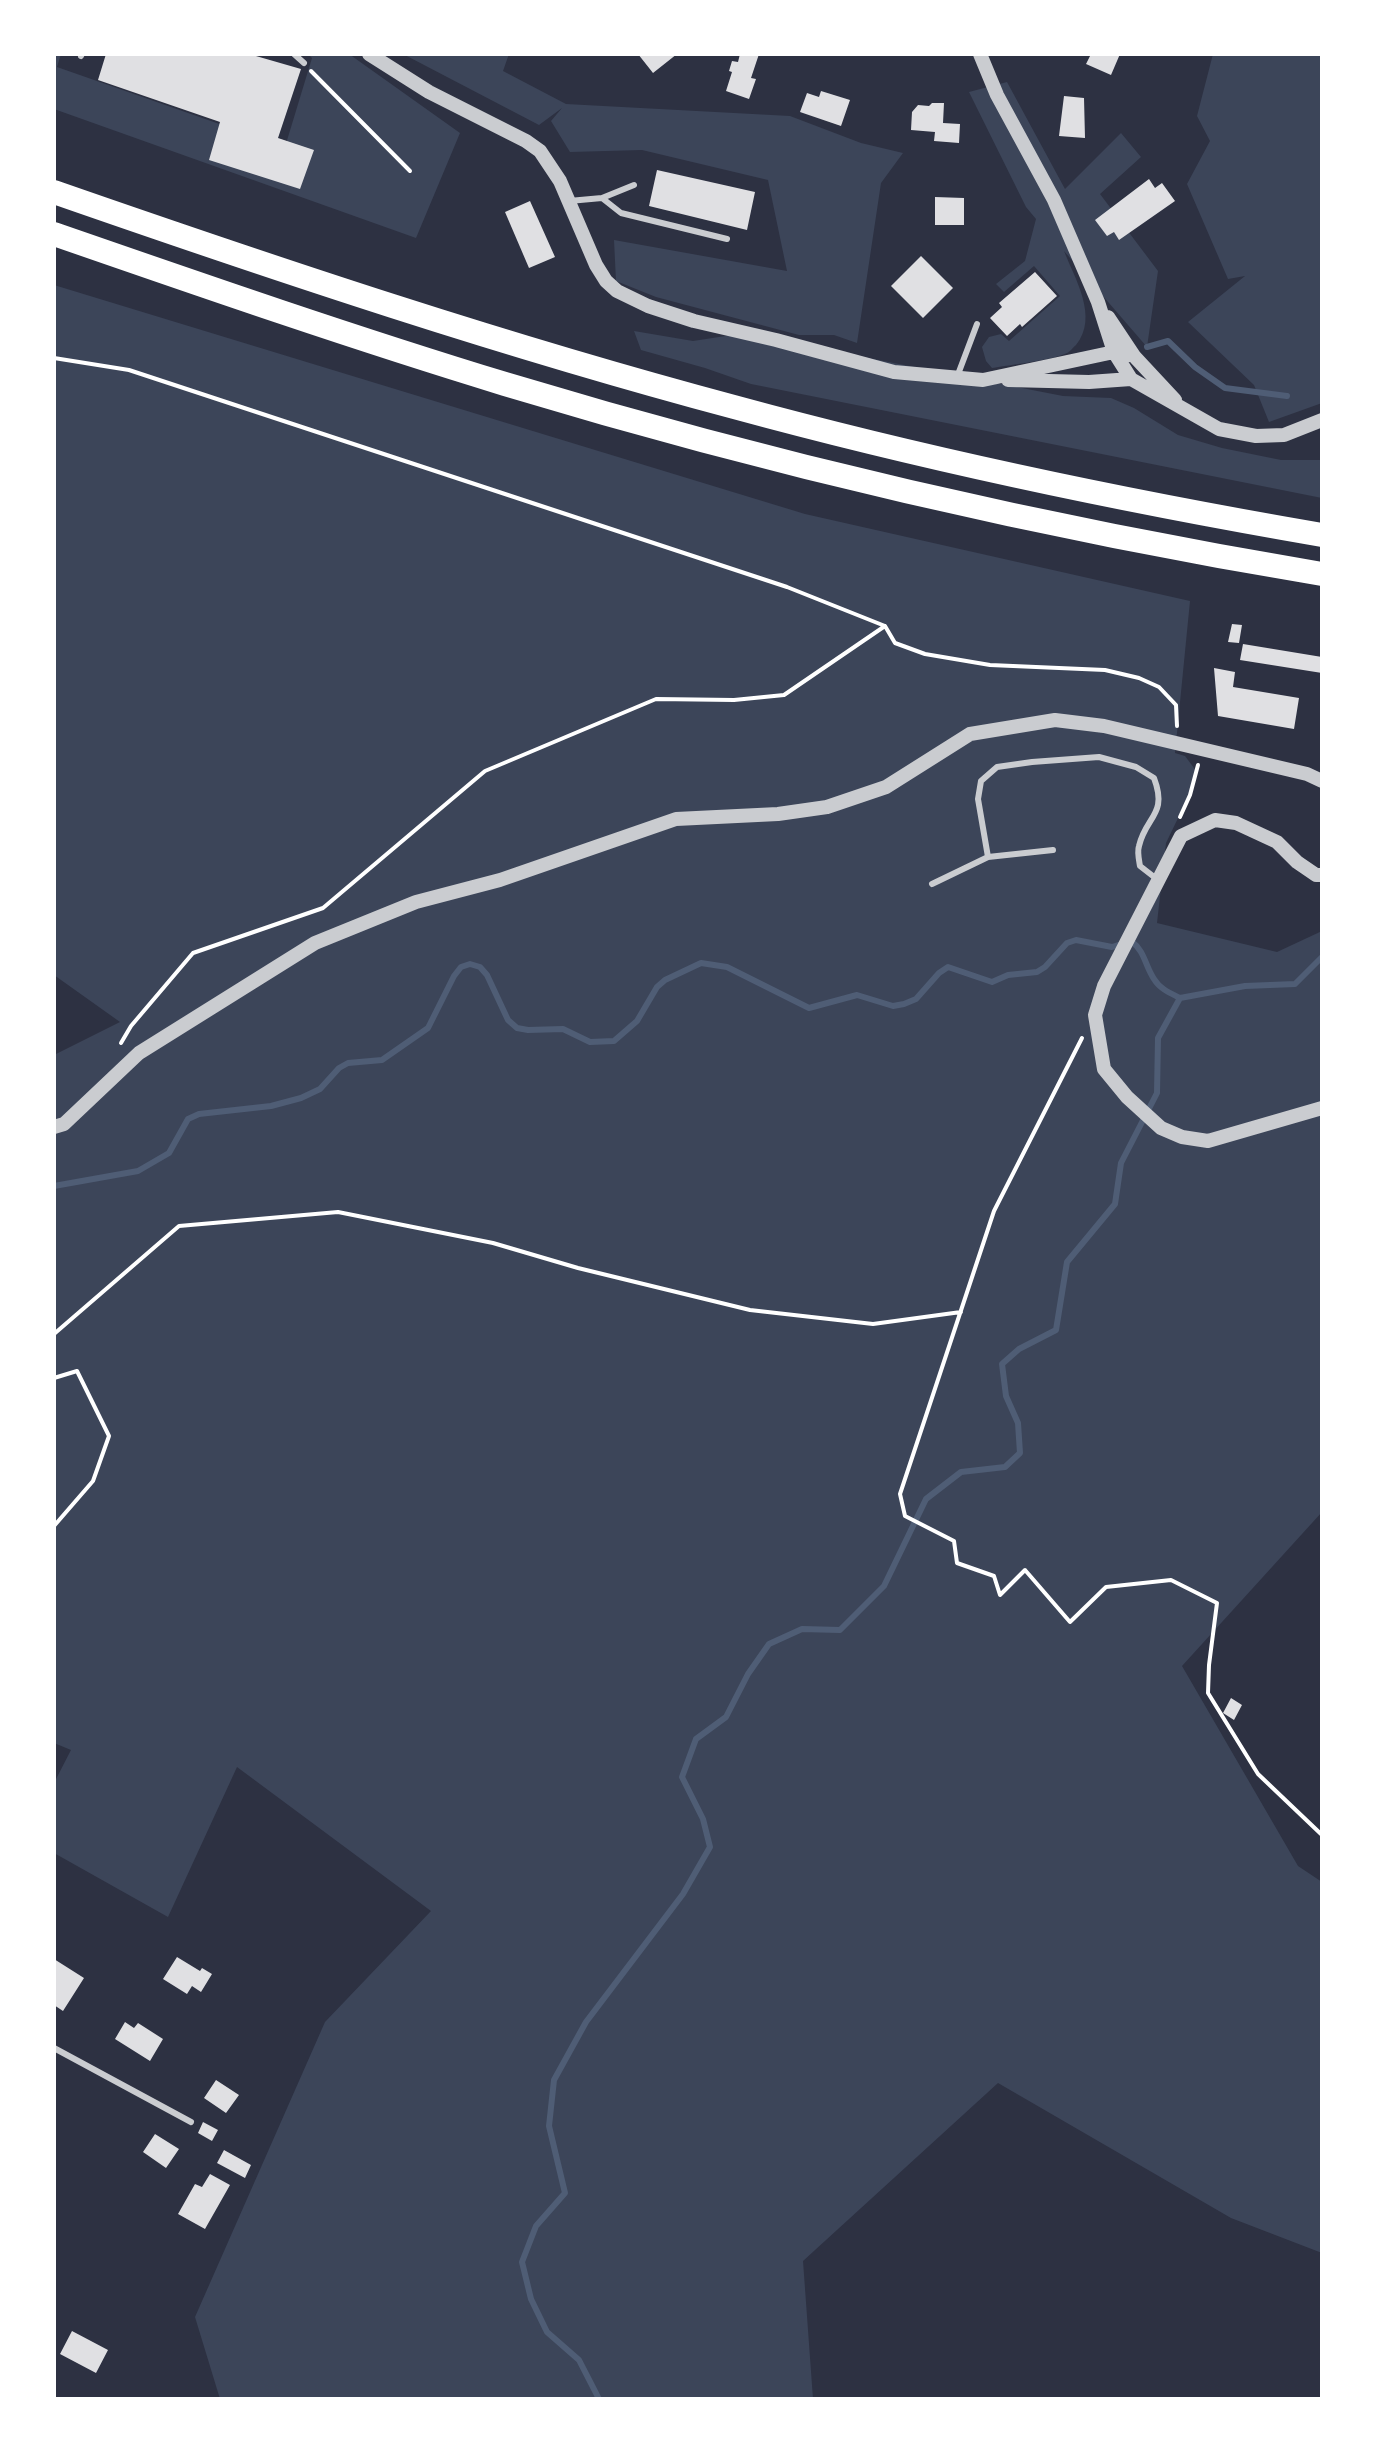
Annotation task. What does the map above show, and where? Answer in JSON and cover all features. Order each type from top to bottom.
[{"type":"highway","points":[[54,192],[381,302],[735,408],[964,465],[1322,535]]},
{"type":"highway","points":[[54,234],[505,384],[726,446],[997,512],[1202,554],[1322,574]]},
{"type":"street","points":[[369,54],[429,92],[526,141],[551,165],[606,281],[632,300],[694,321],[894,372],[983,380],[1089,382],[1131,379]]},
{"type":"street","points":[[971,54],[997,95]]},
{"type":"street","points":[[980,54],[997,95],[1054,200],[1098,302],[1114,352],[1131,379],[1219,429],[1256,436],[1284,435],[1322,420]]},
{"type":"street","points":[[1098,302],[1134,356],[1186,411]]},
{"type":"street","points":[[983,380],[1114,352],[1134,356]]},
{"type":"street","points":[[54,1127],[64,1124],[139,1053],[315,943],[416,902],[500,880],[676,819],[778,814],[827,807],[886,787],[970,734],[1055,720],[1104,726],[1315,773],[1322,781]]},
{"type":"street","points":[[1322,875],[1316,875],[1297,862],[1277,842],[1236,823],[1215,820],[1181,836],[1104,986],[1095,1015],[1104,1069],[1127,1097],[1161,1128],[1182,1137],[1208,1141],[1322,1108]]},
{"type":"lane","points":[[294,54],[304,63]]},
{"type":"lane","points":[[569,201],[602,198],[634,185]]},
{"type":"lane","points":[[602,198],[621,213],[727,239]]},
{"type":"lane","points":[[957,377],[977,324]]},
{"type":"lane","points":[[988,857],[978,799],[981,781],[997,767],[1099,757],[1136,767],[1154,778],[1161,795],[1156,813],[1138,847],[1140,866],[1158,880]]},
{"type":"lane","points":[[932,884],[988,857],[1053,850]]},
{"type":"lane","points":[[54,2048],[191,2122]]},
{"type":"path","points":[[304,63],[410,171]]},
{"type":"path","points":[[54,358],[144,375],[787,587],[885,626],[895,643],[925,654],[990,665],[1105,670],[1139,678],[1159,687],[1176,705],[1178,743]]},
{"type":"path","points":[[118,1050],[131,1026],[193,953],[323,908],[485,771],[656,699],[734,700],[784,695],[885,626]]},
{"type":"path","points":[[1181,836],[1176,827],[1190,795],[1198,764],[1209,764]]},
{"type":"path","points":[[1095,1015],[994,1211],[900,1494],[905,1516],[954,1541],[957,1563],[994,1576],[1000,1595],[1025,1570],[1070,1622],[1106,1587],[1171,1580],[1217,1603],[1208,1693],[1258,1774],[1322,1835]]},
{"type":"path","points":[[54,1334],[179,1226],[338,1212],[493,1243],[578,1268],[750,1310],[873,1324],[962,1312]]},
{"type":"path","points":[[54,1378],[77,1371],[109,1436],[93,1481],[54,1526]]},
{"type":"shaded area","points":[[54,54],[61,54],[57,67],[285,147],[312,58],[308,54],[349,54],[460,133],[416,238],[54,109]]},
{"type":"shaded area","points":[[403,54],[509,54],[503,71],[566,104],[790,116],[861,143],[903,153],[881,183],[857,343],[834,335],[799,335],[656,297],[616,281],[614,240],[787,271],[768,180],[642,150],[570,152],[551,121],[562,108],[539,125]]},
{"type":"shaded area","points":[[1213,54],[1322,54],[1322,403],[1269,422],[1254,385],[1188,322],[1245,276],[1228,279],[1187,184],[1210,141],[1197,116]]},
{"type":"shaded area","points":[[1007,82],[1065,189],[1121,133],[1141,157],[1100,194],[1158,271],[1147,347],[1064,251],[1085,310],[1083,334],[1076,345],[1060,356],[1031,362],[992,368],[986,361],[982,347],[989,337],[1001,334],[1009,341],[1060,296],[1034,266],[1004,292],[996,284],[1025,261],[1036,219],[1026,207],[969,92]]},
{"type":"shaded area","points":[[54,285],[805,514],[1190,601],[1175,753],[1185,756],[1197,772],[1166,843],[1157,923],[1277,952],[1322,931],[1322,1512],[1182,1666],[1298,1866],[1322,1882],[1322,2253],[1231,2218],[998,2083],[803,2261],[813,2399],[220,2399],[195,2317],[325,2022],[431,1911],[237,1767],[168,1917],[54,1853],[54,1783],[71,1750],[54,1743],[54,1055],[120,1022],[54,975]]},
{"type":"shaded area","points":[[634,331],[693,341],[732,335],[776,340],[1063,396],[1111,398],[1178,435],[1222,448],[1281,460],[1322,460],[1322,498],[751,384],[641,350]]},
{"type":"building","points":[[106,54],[249,54],[301,69],[278,138],[314,150],[300,189],[209,160],[220,122],[98,80]]},
{"type":"building","points":[[638,54],[677,54],[653,73]]},
{"type":"building","points":[[740,54],[759,54],[751,78],[756,79],[749,99],[726,91],[732,61],[738,62]]},
{"type":"building","points":[[1091,54],[1120,54],[1111,75],[1086,64]]},
{"type":"building","points":[[821,91],[850,100],[841,126],[800,112],[807,93],[819,97]]},
{"type":"building","points":[[1064,96],[1084,98],[1085,138],[1059,136]]},
{"type":"building","points":[[944,103],[943,123],[960,124],[959,143],[934,141],[935,132],[911,130],[912,112],[918,105],[929,106]]},
{"type":"building","points":[[657,170],[755,192],[747,230],[649,206]]},
{"type":"building","points":[[1149,179],[1155,188],[1162,183],[1175,201],[1119,240],[1114,232],[1107,236],[1095,220]]},
{"type":"building","points":[[935,197],[964,198],[964,225],[935,225]]},
{"type":"building","points":[[530,201],[555,257],[529,268],[505,212]]},
{"type":"building","points":[[921,256],[953,288],[923,318],[891,286]]},
{"type":"building","points":[[1035,272],[1057,296],[1007,336],[990,318],[1002,307],[999,303]]},
{"type":"building","points":[[1232,624],[1242,625],[1239,643],[1228,642]]},
{"type":"building","points":[[1243,644],[1322,657],[1322,673],[1240,660]]},
{"type":"building","points":[[1214,668],[1235,672],[1233,687],[1299,698],[1294,729],[1218,716]]},
{"type":"building","points":[[1231,1698],[1242,1705],[1234,1720],[1223,1713]]},
{"type":"building","points":[[177,1957],[200,1971],[202,1968],[212,1974],[201,1992],[192,1986],[187,1994],[163,1979]]},
{"type":"building","points":[[54,1959],[84,1978],[63,2011],[54,2005]]},
{"type":"building","points":[[125,2022],[134,2028],[138,2023],[163,2039],[150,2061],[115,2039]]},
{"type":"building","points":[[216,2080],[239,2095],[226,2113],[204,2098]]},
{"type":"building","points":[[203,2122],[218,2130],[212,2141],[198,2133]]},
{"type":"building","points":[[155,2134],[179,2149],[166,2168],[143,2152]]},
{"type":"building","points":[[224,2150],[251,2165],[245,2178],[217,2163]]},
{"type":"building","points":[[210,2174],[230,2185],[205,2229],[178,2214],[195,2184],[202,2187]]},
{"type":"building","points":[[72,2331],[108,2350],[96,2373],[60,2354]]},
{"type":"waterway","points":[[1147,347],[1168,341],[1195,367],[1225,388],[1287,396]]},
{"type":"waterway","points":[[54,1186],[138,1171],[169,1153],[188,1119],[199,1114],[271,1106],[301,1098],[320,1089],[339,1068],[348,1063],[382,1060],[428,1028],[454,976],[461,967],[470,964],[480,967],[487,975],[508,1020],[517,1028],[563,1029],[590,1042],[614,1041],[637,1021],[657,987],[701,963],[727,967],[809,1008],[857,995],[893,1006],[916,999],[948,967],[992,982],[1008,975],[1037,972],[1067,943],[1076,940],[1112,947],[1131,941],[1139,949],[1156,982],[1180,998]]},
{"type":"waterway","points":[[599,2399],[579,2360],[547,2332],[531,2299],[522,2262],[536,2226],[565,2193],[549,2126],[554,2080],[586,2022],[683,1894],[710,1847],[703,1819],[682,1777],[696,1739],[726,1717],[748,1674],[769,1644],[802,1629],[840,1630],[884,1586],[926,1499],[961,1472],[1005,1467],[1020,1453],[1018,1423],[1006,1396],[1002,1364],[1019,1349],[1056,1330],[1067,1262],[1115,1204],[1121,1163],[1157,1093],[1158,1038],[1180,998],[1245,986],[1295,984],[1322,957]]}]
